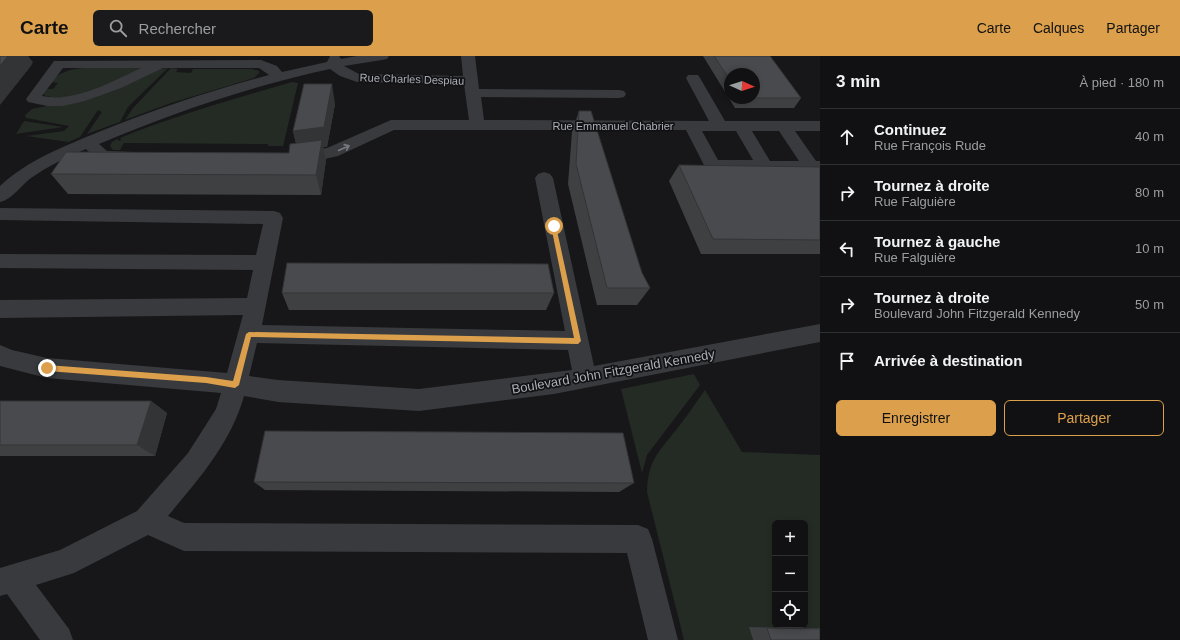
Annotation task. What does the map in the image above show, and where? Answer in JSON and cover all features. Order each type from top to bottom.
[{"type":"street","points":[[0,196],[24,174],[60,154],[131,123],[211,96],[334,60],[382,56]]},
{"type":"street","points":[[468,56],[477,126]]},
{"type":"street","name":"Rue Charles Despiau","points":[[334,60],[345,73],[357,78],[472,87],[619,94]]},
{"type":"street","points":[[161,64],[113,86],[66,101],[43,103],[33,99],[59,64],[161,64],[261,64],[272,69],[280,77]]},
{"type":"street","points":[[693,78],[720,126]]},
{"type":"street","name":"Rue Emmanuel Chabrier","points":[[276,158],[305,158],[336,152],[391,125],[820,126]]},
{"type":"street","points":[[692,126],[712,165],[816,167]]},
{"type":"street","points":[[741,126],[765,166]]},
{"type":"street","points":[[784,126],[816,167]]},
{"type":"street","points":[[88,142],[103,156],[142,156]]},
{"type":"street","points":[[544,178],[578,341],[584,378]]},
{"type":"street","points":[[0,214],[274,218],[249,334],[227,414],[197,462],[147,521],[64,564],[7,580],[58,640]]},
{"type":"street","points":[[0,261],[265,263]]},
{"type":"street","points":[[0,309],[255,306]]},
{"type":"street","name":"Boulevard John Fitzgerald Kennedy","points":[[0,355],[8,359],[47,368],[206,380],[278,391],[419,400],[584,378],[820,333]]},
{"type":"street","points":[[249,334],[578,341]]},
{"type":"street","points":[[147,521],[184,537],[638,539],[662,640]]},
{"type":"shaded area","points":[[83,68],[146,68],[97,90],[84,94],[58,97],[45,96],[43,93],[46,89],[53,89],[58,83],[51,82],[61,73]]},
{"type":"shaded area","points":[[168,68],[128,107],[120,122],[87,134],[102,112],[98,110],[80,137],[69,142],[26,136],[64,131],[69,126],[26,118],[25,115],[32,109],[62,103],[160,69]]},
{"type":"shaded area","points":[[171,68],[178,69],[176,72],[191,73],[193,69],[252,69],[259,71],[259,73],[254,78],[171,103],[125,120],[133,108]]},
{"type":"shaded area","points":[[292,82],[298,83],[283,146],[268,146],[268,144],[124,143],[120,150],[113,150],[110,146],[112,142],[117,139],[119,141],[121,140],[120,138],[162,122]]},
{"type":"shaded area","points":[[24,121],[63,127],[16,134]]},
{"type":"shaded area","points":[[694,374],[700,385],[647,455],[642,473],[621,389]]},
{"type":"shaded area","points":[[705,390],[742,452],[820,455],[820,628],[808,628],[808,520],[772,520],[772,627],[750,627],[753,640],[684,640],[647,492],[650,471],[656,456]]},
{"type":"building","points":[[0,56],[8,56],[0,66]]},
{"type":"building","points":[[714,56],[770,56],[801,98],[760,98],[760,68],[724,68],[724,71]]},
{"type":"building","points":[[304,84],[332,84],[324,127],[293,131]]},
{"type":"building","points":[[579,111],[591,111],[642,273],[650,288],[607,288],[576,164]]},
{"type":"building","points":[[322,140],[316,175],[51,174],[66,152],[289,153],[290,144]]},
{"type":"building","points":[[679,165],[820,167],[820,240],[713,239]]},
{"type":"building","points":[[287,263],[548,264],[554,293],[282,293]]},
{"type":"building","points":[[0,401],[151,401],[137,445],[0,445]]},
{"type":"building","points":[[265,431],[623,433],[634,483],[254,482]]},
{"type":"building","points":[[767,628],[820,629],[820,640],[771,640]]},
{"type":"route","points":[[47,368],[206,380],[235,385],[249,334],[578,341],[554,226]]}]
